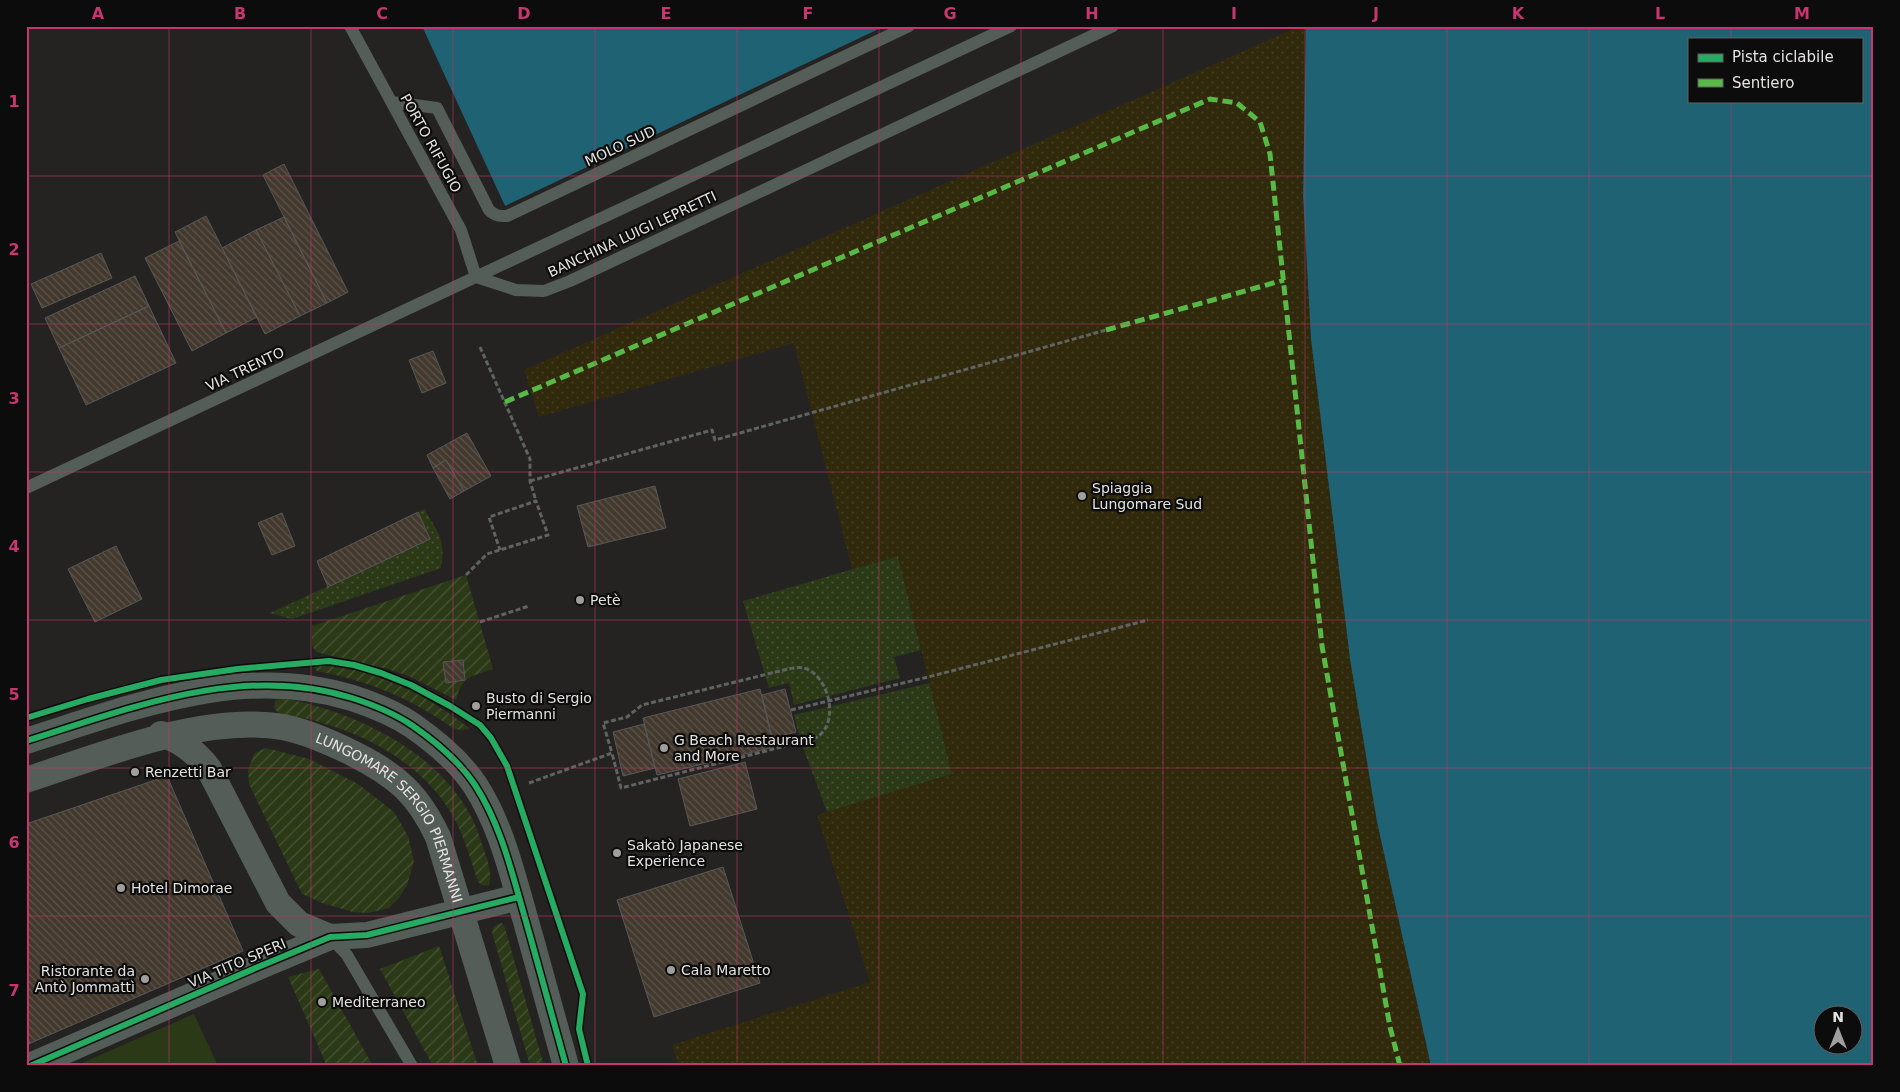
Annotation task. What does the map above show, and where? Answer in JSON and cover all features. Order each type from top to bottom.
[{"type":"street","points":[[26,741],[140,704],[191,693],[239,686],[274,684],[299,686],[342,694],[390,712],[406,721],[455,760],[475,785],[484,801],[500,837],[519,897],[566,1066]]},
{"type":"street","name":"VIA TITO SPERI","points":[[140,704],[145,723],[158,733],[168,736],[199,756],[209,768],[278,903],[299,924],[330,937]]},
{"type":"street","name":"LUNGOMARE SERGIO PIERMANNI","points":[[26,780],[123,748],[168,736],[201,729],[236,725],[276,726],[306,734],[340,747],[380,768],[408,789],[423,808],[438,837],[508,1066]]},
{"type":"street","name":"VIA TITO SPERI","points":[[30,1066],[330,937],[367,935],[519,897]]},
{"type":"lane","name":"PORTO RIFUGIO","points":[[350,26],[461,230],[476,277]]},
{"type":"lane","name":"MOLO SUD","points":[[392,102],[437,108],[490,210],[494,214],[507,216],[909,26]]},
{"type":"lane","name":"BANCHINA LUIGI LEPRETTI","points":[[476,277],[1011,26]]},
{"type":"lane","name":"BANCHINA LUIGI LEPRETTI","points":[[476,277],[516,290],[544,291],[570,281],[1113,26]]},
{"type":"lane","name":"VIA TRENTO","points":[[26,488],[476,277]]},
{"type":"lane","name":"VIA TITO SPERI","points":[[330,937],[346,955],[412,1066]]},
{"type":"path","points":[[530,481],[712,430],[715,440],[1106,330]]},
{"type":"path","points":[[466,575],[488,554],[548,535],[530,481],[530,459],[480,347]]},
{"type":"path","points":[[500,550],[489,517],[536,501]]},
{"type":"path","points":[[480,622],[529,606]]},
{"type":"path","points":[[791,710],[1148,620]]},
{"type":"path","points":[[803,668],[814,674],[822,684],[829,701],[830,716],[826,725],[820,735],[811,739],[621,788],[612,753],[603,723],[627,718],[642,704],[788,669],[803,668]]},
{"type":"path","points":[[529,782],[612,753]]},
{"type":"green space","points":[[424,509],[440,536],[442,543],[441,568],[292,619],[270,613],[430,539],[418,512]]},
{"type":"green space","points":[[898,556],[921,650],[894,657],[900,678],[794,705],[789,683],[769,688],[743,601]]},
{"type":"green space","points":[[466,575],[493,669],[465,681],[458,692],[456,700],[409,676],[388,669],[316,652],[312,645],[312,626]]},
{"type":"green space","points":[[313,665],[356,671],[397,684],[435,704],[470,729],[460,730],[453,728],[405,699],[354,680],[317,671]]},
{"type":"green space","points":[[930,683],[952,774],[827,812],[801,742],[794,715]]},
{"type":"green space","points":[[282,698],[344,715],[375,729],[403,745],[430,765],[452,788],[470,814],[488,864],[489,885],[483,886],[478,882],[465,842],[454,818],[444,802],[419,774],[389,752],[355,735],[313,720],[281,714],[274,708],[275,701]]},
{"type":"green space","points":[[266,748],[309,759],[358,784],[394,812],[408,836],[414,861],[407,885],[399,898],[389,908],[368,913],[353,912],[322,903],[302,894],[249,784],[248,769],[255,753]]},
{"type":"green space","points":[[502,923],[544,1066],[530,1066],[492,932],[494,926]]},
{"type":"green space","points":[[439,946],[478,1066],[433,1066],[380,969]]},
{"type":"green space","points":[[319,969],[373,1066],[327,1066],[288,977]]},
{"type":"green space","points":[[194,1014],[218,1066],[75,1066]]},
{"type":"sand","name":"Spiaggia Lungomare Sud","points":[[1300,26],[1306,26],[1303,196],[1311,339],[1377,822],[1431,1066],[679,1066],[672,1045],[870,982],[817,815],[952,774],[898,556],[852,569],[794,343],[539,417],[524,370]]},
{"type":"water","points":[[422,26],[885,26],[505,206]]},
{"type":"water","points":[[1306,26],[1874,26],[1874,1066],[1431,1066],[1377,822],[1350,659],[1311,339],[1303,196]]},
{"type":"building","points":[[284,164],[348,292],[327,303],[263,175]]},
{"type":"building","points":[[206,216],[257,317],[226,333],[175,232]]},
{"type":"building","points":[[284,217],[327,303],[300,316],[256,230]]},
{"type":"building","points":[[256,230],[300,316],[265,334],[222,248]]},
{"type":"building","points":[[179,241],[226,333],[192,351],[145,258]]},
{"type":"building","points":[[101,253],[112,278],[42,308],[31,284]]},
{"type":"building","points":[[135,276],[149,306],[59,348],[45,318]]},
{"type":"building","points":[[149,306],[176,363],[86,405],[59,348]]},
{"type":"building","points":[[433,351],[446,383],[422,393],[409,360]]},
{"type":"building","points":[[467,433],[491,476],[464,491],[446,460],[433,468],[427,455]]},
{"type":"building","points":[[446,460],[464,491],[450,499],[433,468]]},
{"type":"building","points":[[655,486],[666,528],[588,547],[577,506]]},
{"type":"building","points":[[418,512],[430,539],[328,587],[317,561]]},
{"type":"building","points":[[282,513],[295,546],[272,555],[258,523]]},
{"type":"building","points":[[116,546],[142,599],[95,622],[68,569]]},
{"type":"building","points":[[463,660],[465,680],[446,683],[443,662]]},
{"type":"building","points":[[760,689],[774,747],[657,775],[643,718]]},
{"type":"building","points":[[785,689],[796,732],[772,738],[762,695]]},
{"type":"building","points":[[644,724],[655,768],[623,776],[613,732]]},
{"type":"building","points":[[745,762],[757,809],[690,826],[678,779]]},
{"type":"building","name":"Hotel Dimorae","points":[[167,776],[243,951],[26,1045],[26,824]]},
{"type":"building","points":[[723,867],[760,983],[654,1017],[617,900]]},
{"type":"marked path","points":[[505,402],[1210,99],[1237,103],[1260,122],[1270,154],[1322,646],[1390,1027],[1400,1066]]},
{"type":"marked path","points":[[1106,330],[1284,280]]},
{"type":"cycle path","points":[[26,718],[161,680],[237,669],[329,661],[354,665],[381,673],[411,685],[450,706],[480,725],[491,738],[507,766],[583,994],[579,1029],[588,1066]]},
{"type":"cycle path","points":[[26,741],[106,715],[187,694],[269,685],[311,688],[352,698],[406,721],[439,745],[462,768],[475,785],[492,816],[510,867],[566,1066]]},
{"type":"cycle path","points":[[30,1066],[330,937],[367,935],[519,897]]},
{"type":"place","name":"Spiaggia Lungomare Sud","points":[[1082,496]]},
{"type":"place","name":"Petè","points":[[580,600]]},
{"type":"place","name":"Busto di Sergio Piermanni","points":[[476,706]]},
{"type":"place","name":"G Beach Restaurant and More","points":[[664,748]]},
{"type":"place","name":"Renzetti Bar","points":[[135,772]]},
{"type":"place","name":"Sakatò Japanese Experience","points":[[617,853]]},
{"type":"place","name":"Hotel Dimorae","points":[[121,888]]},
{"type":"place","name":"Cala Maretto","points":[[671,970]]},
{"type":"place","name":"Ristorante da Antò Jommattì","points":[[145,979]]},
{"type":"place","name":"Mediterraneo","points":[[322,1002]]}]
